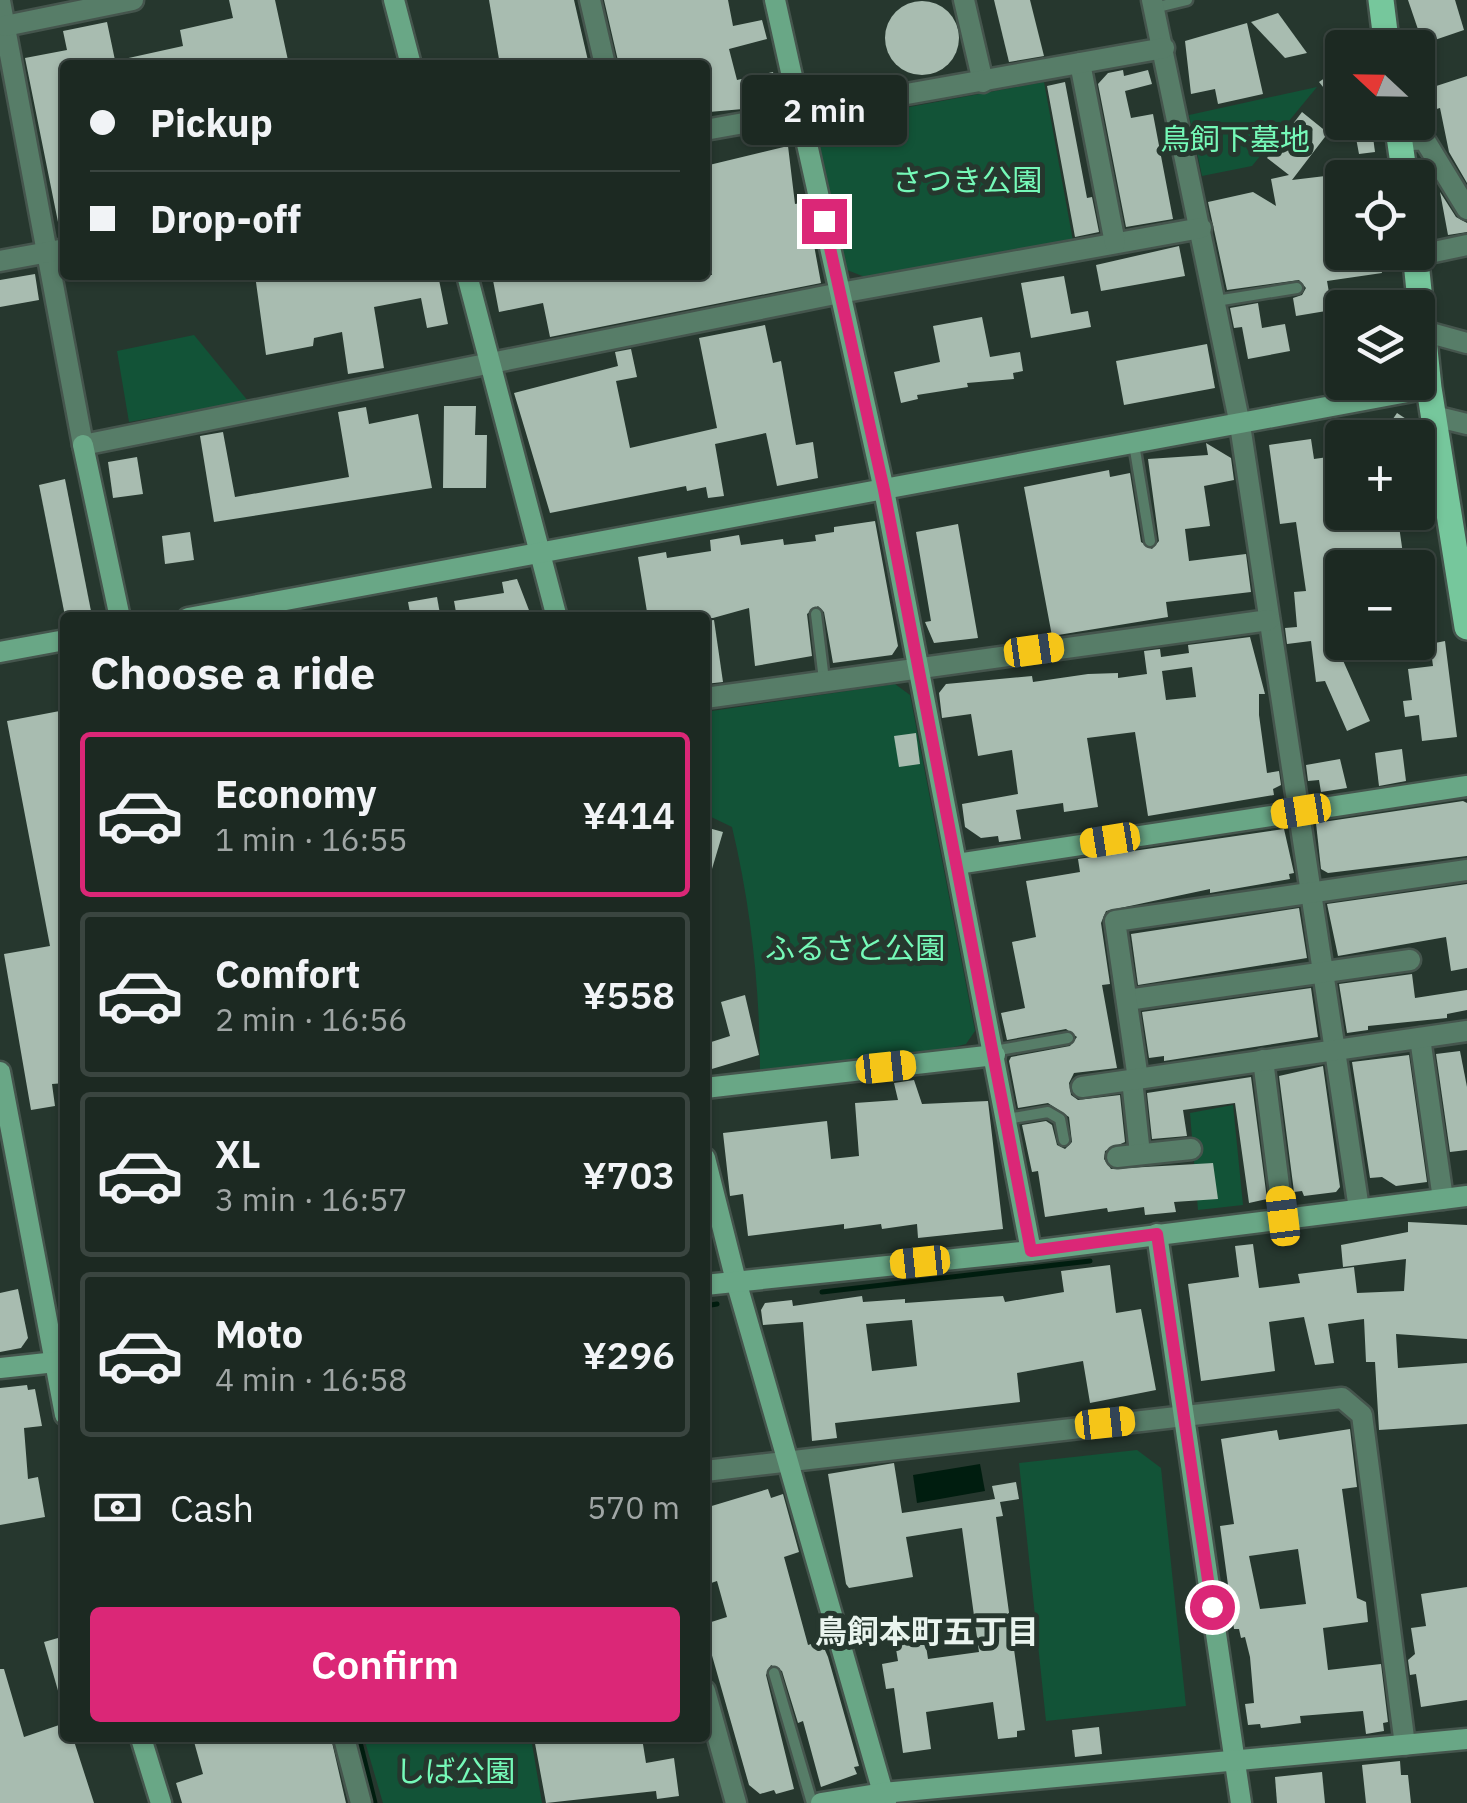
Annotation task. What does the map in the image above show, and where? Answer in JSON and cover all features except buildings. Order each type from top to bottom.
[{"type":"main road","points":[[1381,0],[1385,30]]},
{"type":"main road","points":[[1431,400],[1467,627]]},
{"type":"street","points":[[0,0],[57,251],[0,261]]},
{"type":"street","points":[[5,26],[133,0]]},
{"type":"street","points":[[394,0],[410,60]]},
{"type":"street","points":[[590,0],[603,60]]},
{"type":"street","points":[[775,0],[884,490],[1031,1251]]},
{"type":"street","points":[[964,0],[983,82]]},
{"type":"street","points":[[1153,4],[1240,425],[1359,1209]]},
{"type":"street","points":[[710,129],[1164,48]]},
{"type":"street","points":[[1080,63],[1115,243]]},
{"type":"street","points":[[1425,140],[1467,210]]},
{"type":"street","points":[[83,445],[840,293],[1201,228]]},
{"type":"street","points":[[1435,251],[1467,246]]},
{"type":"street","points":[[61,280],[83,445],[119,612]]},
{"type":"street","points":[[469,280],[557,612]]},
{"type":"street","points":[[1435,334],[1467,344]]},
{"type":"street","points":[[256,611],[542,552],[1368,400]]},
{"type":"street","points":[[1434,416],[1467,424]]},
{"type":"street","points":[[710,697],[1269,620]]},
{"type":"street","points":[[0,652],[60,641]]},
{"type":"street","points":[[957,864],[1467,786]]},
{"type":"street","points":[[1140,1154],[1127,1000],[1115,921],[1467,870]]},
{"type":"street","points":[[1127,1000],[1324,969],[1410,960]]},
{"type":"street","points":[[1082,1087],[1467,1031]]},
{"type":"street","points":[[1420,1038],[1443,1199]]},
{"type":"street","points":[[710,1087],[995,1053]]},
{"type":"street","points":[[1263,1060],[1283,1216]]},
{"type":"street","points":[[0,1072],[60,1362],[0,1368]]},
{"type":"street","points":[[1117,1157],[1192,1148]]},
{"type":"street","points":[[710,1178],[736,1282],[885,1798]]},
{"type":"street","points":[[710,1285],[1031,1251],[1283,1216],[1467,1196]]},
{"type":"street","points":[[1157,1234],[1241,1803]]},
{"type":"street","points":[[710,1470],[1342,1398],[1362,1416],[1405,1745]]},
{"type":"street","points":[[710,1710],[736,1803]]},
{"type":"street","points":[[821,1803],[1467,1739]]},
{"type":"street","points":[[143,1742],[161,1803]]},
{"type":"street","points":[[345,1742],[361,1803]]},
{"type":"lane","points":[[1153,4],[1187,0]]},
{"type":"lane","points":[[1216,301],[1298,288]]},
{"type":"lane","points":[[1134,444],[1150,541]]},
{"type":"lane","points":[[816,614],[824,680]]},
{"type":"lane","points":[[995,1053],[1068,1038]]},
{"type":"lane","points":[[1007,1119],[1048,1112],[1060,1118],[1064,1140]]},
{"type":"lane","points":[[774,1673],[812,1803]]},
{"type":"green space","name":"さつき公園","points":[[1044,82],[1073,241],[870,279],[847,270],[817,140],[829,122]]},
{"type":"green space","name":"鳥飼下墓地","points":[[1317,87],[1252,166],[1202,176],[1189,115]]},
{"type":"green space","points":[[194,335],[248,401],[129,422],[117,351]]},
{"type":"green space","name":"ふるさと公園","points":[[895,684],[910,695],[975,1031],[966,1044],[760,1071],[753,948],[739,857],[732,827],[710,816],[710,711]]},
{"type":"green space","points":[[1233,1105],[1243,1205],[1198,1210],[1190,1113]]},
{"type":"green space","points":[[1137,1450],[1161,1468],[1186,1706],[1046,1721],[1019,1463]]},
{"type":"green space","name":"しば公園","points":[[365,1742],[532,1742],[542,1803],[383,1803]]},
{"type":"shaded area","points":[[980,1464],[985,1491],[917,1503],[913,1475]]},
{"type":"waterway","points":[[822,1292],[1090,1261]]},
{"type":"waterway","points":[[710,1305],[717,1304]]},
{"type":"waterway","points":[[360,1742],[375,1803]]},
{"type":"district","name":"鳥飼本町五丁目","points":[[927,1631]]},
{"type":"route","points":[[824,221],[884,490],[1031,1251],[1157,1234],[1212,1607]]}]
